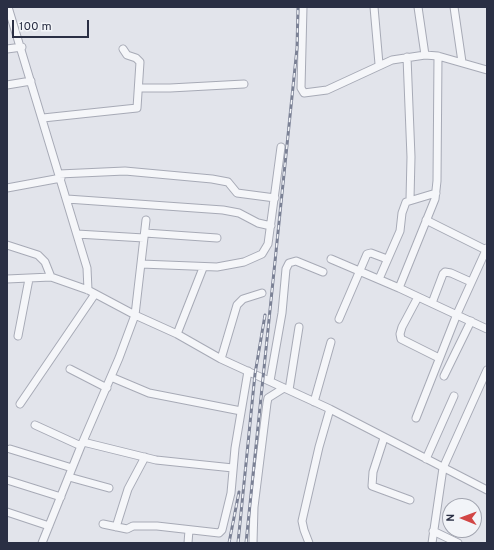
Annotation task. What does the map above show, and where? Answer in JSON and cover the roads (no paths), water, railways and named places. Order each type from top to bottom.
[{"type":"street","points":[[8,7],[22,47],[31,82],[87,268],[88,290]]},
{"type":"street","points":[[303,7],[301,88],[304,93],[327,90],[379,64],[408,57],[425,55],[438,56],[487,70]]},
{"type":"street","points":[[374,7],[379,64]]},
{"type":"street","points":[[418,7],[425,55]]},
{"type":"street","points":[[454,7],[462,62]]},
{"type":"street","points":[[7,50],[22,47]]},
{"type":"street","points":[[43,118],[135,110],[138,106],[139,60],[127,55],[122,49]]},
{"type":"street","points":[[399,288],[436,193],[438,56]]},
{"type":"street","points":[[408,57],[411,157],[410,199]]},
{"type":"street","points":[[7,85],[31,82]]},
{"type":"street","points":[[139,88],[244,84]]},
{"type":"street","points":[[141,264],[203,268],[230,265],[262,254],[268,244],[281,147]]},
{"type":"street","points":[[7,188],[60,176],[125,172],[212,179],[228,182],[237,193],[275,198]]},
{"type":"street","points":[[379,279],[400,231],[404,206],[410,199],[436,193]]},
{"type":"street","points":[[67,199],[223,210],[238,213],[271,226]]},
{"type":"street","points":[[44,543],[60,497],[135,316],[146,220]]},
{"type":"street","points":[[416,418],[457,314],[487,249],[426,220]]},
{"type":"street","points":[[77,234],[217,238]]},
{"type":"street","points":[[7,245],[38,254],[45,262],[51,277]]},
{"type":"street","points":[[339,319],[369,253],[388,259]]},
{"type":"street","points":[[331,259],[379,279],[487,329]]},
{"type":"street","points":[[270,381],[282,313],[286,269],[289,263],[296,261],[323,272]]},
{"type":"street","points":[[177,334],[203,268]]},
{"type":"street","points":[[432,304],[443,274],[446,272],[471,282]]},
{"type":"street","points":[[7,279],[51,277],[88,290],[135,316],[177,334],[221,359],[330,409],[487,490]]},
{"type":"street","points":[[18,336],[29,278]]},
{"type":"street","points":[[221,359],[237,305],[243,299],[262,293]]},
{"type":"street","points":[[20,404],[95,294]]},
{"type":"street","points":[[418,297],[402,327],[400,334],[401,339],[439,358]]},
{"type":"street","points":[[444,376],[471,321]]},
{"type":"street","points":[[286,389],[299,326]]},
{"type":"street","points":[[314,402],[331,342]]},
{"type":"street","points":[[70,369],[106,388]]},
{"type":"street","points":[[432,543],[443,468],[487,370]]},
{"type":"street","points":[[103,524],[127,529],[133,526],[158,526],[215,534],[222,530],[231,493],[233,468],[248,371]]},
{"type":"street","points":[[111,377],[149,393],[241,411]]},
{"type":"street","points":[[253,543],[254,507],[268,398],[286,389]]},
{"type":"street","points":[[426,459],[454,396]]},
{"type":"street","points":[[309,543],[302,521],[319,447],[330,409]]},
{"type":"street","points":[[35,425],[82,444],[145,457],[233,468]]},
{"type":"street","points":[[384,438],[373,472],[372,486],[410,500]]},
{"type":"street","points":[[10,449],[72,468]]},
{"type":"street","points":[[116,527],[128,489],[145,457]]},
{"type":"street","points":[[69,477],[110,488]]},
{"type":"street","points":[[7,480],[60,497]]},
{"type":"street","points":[[7,512],[49,526]]},
{"type":"street","points":[[188,543],[189,530]]},
{"type":"street","points":[[433,530],[458,543]]},
{"type":"railway","points":[[246,543],[297,48],[298,7]]},
{"type":"railway","points":[[238,543],[255,374],[265,315]]},
{"type":"railway","points":[[229,543],[239,492]]}]
